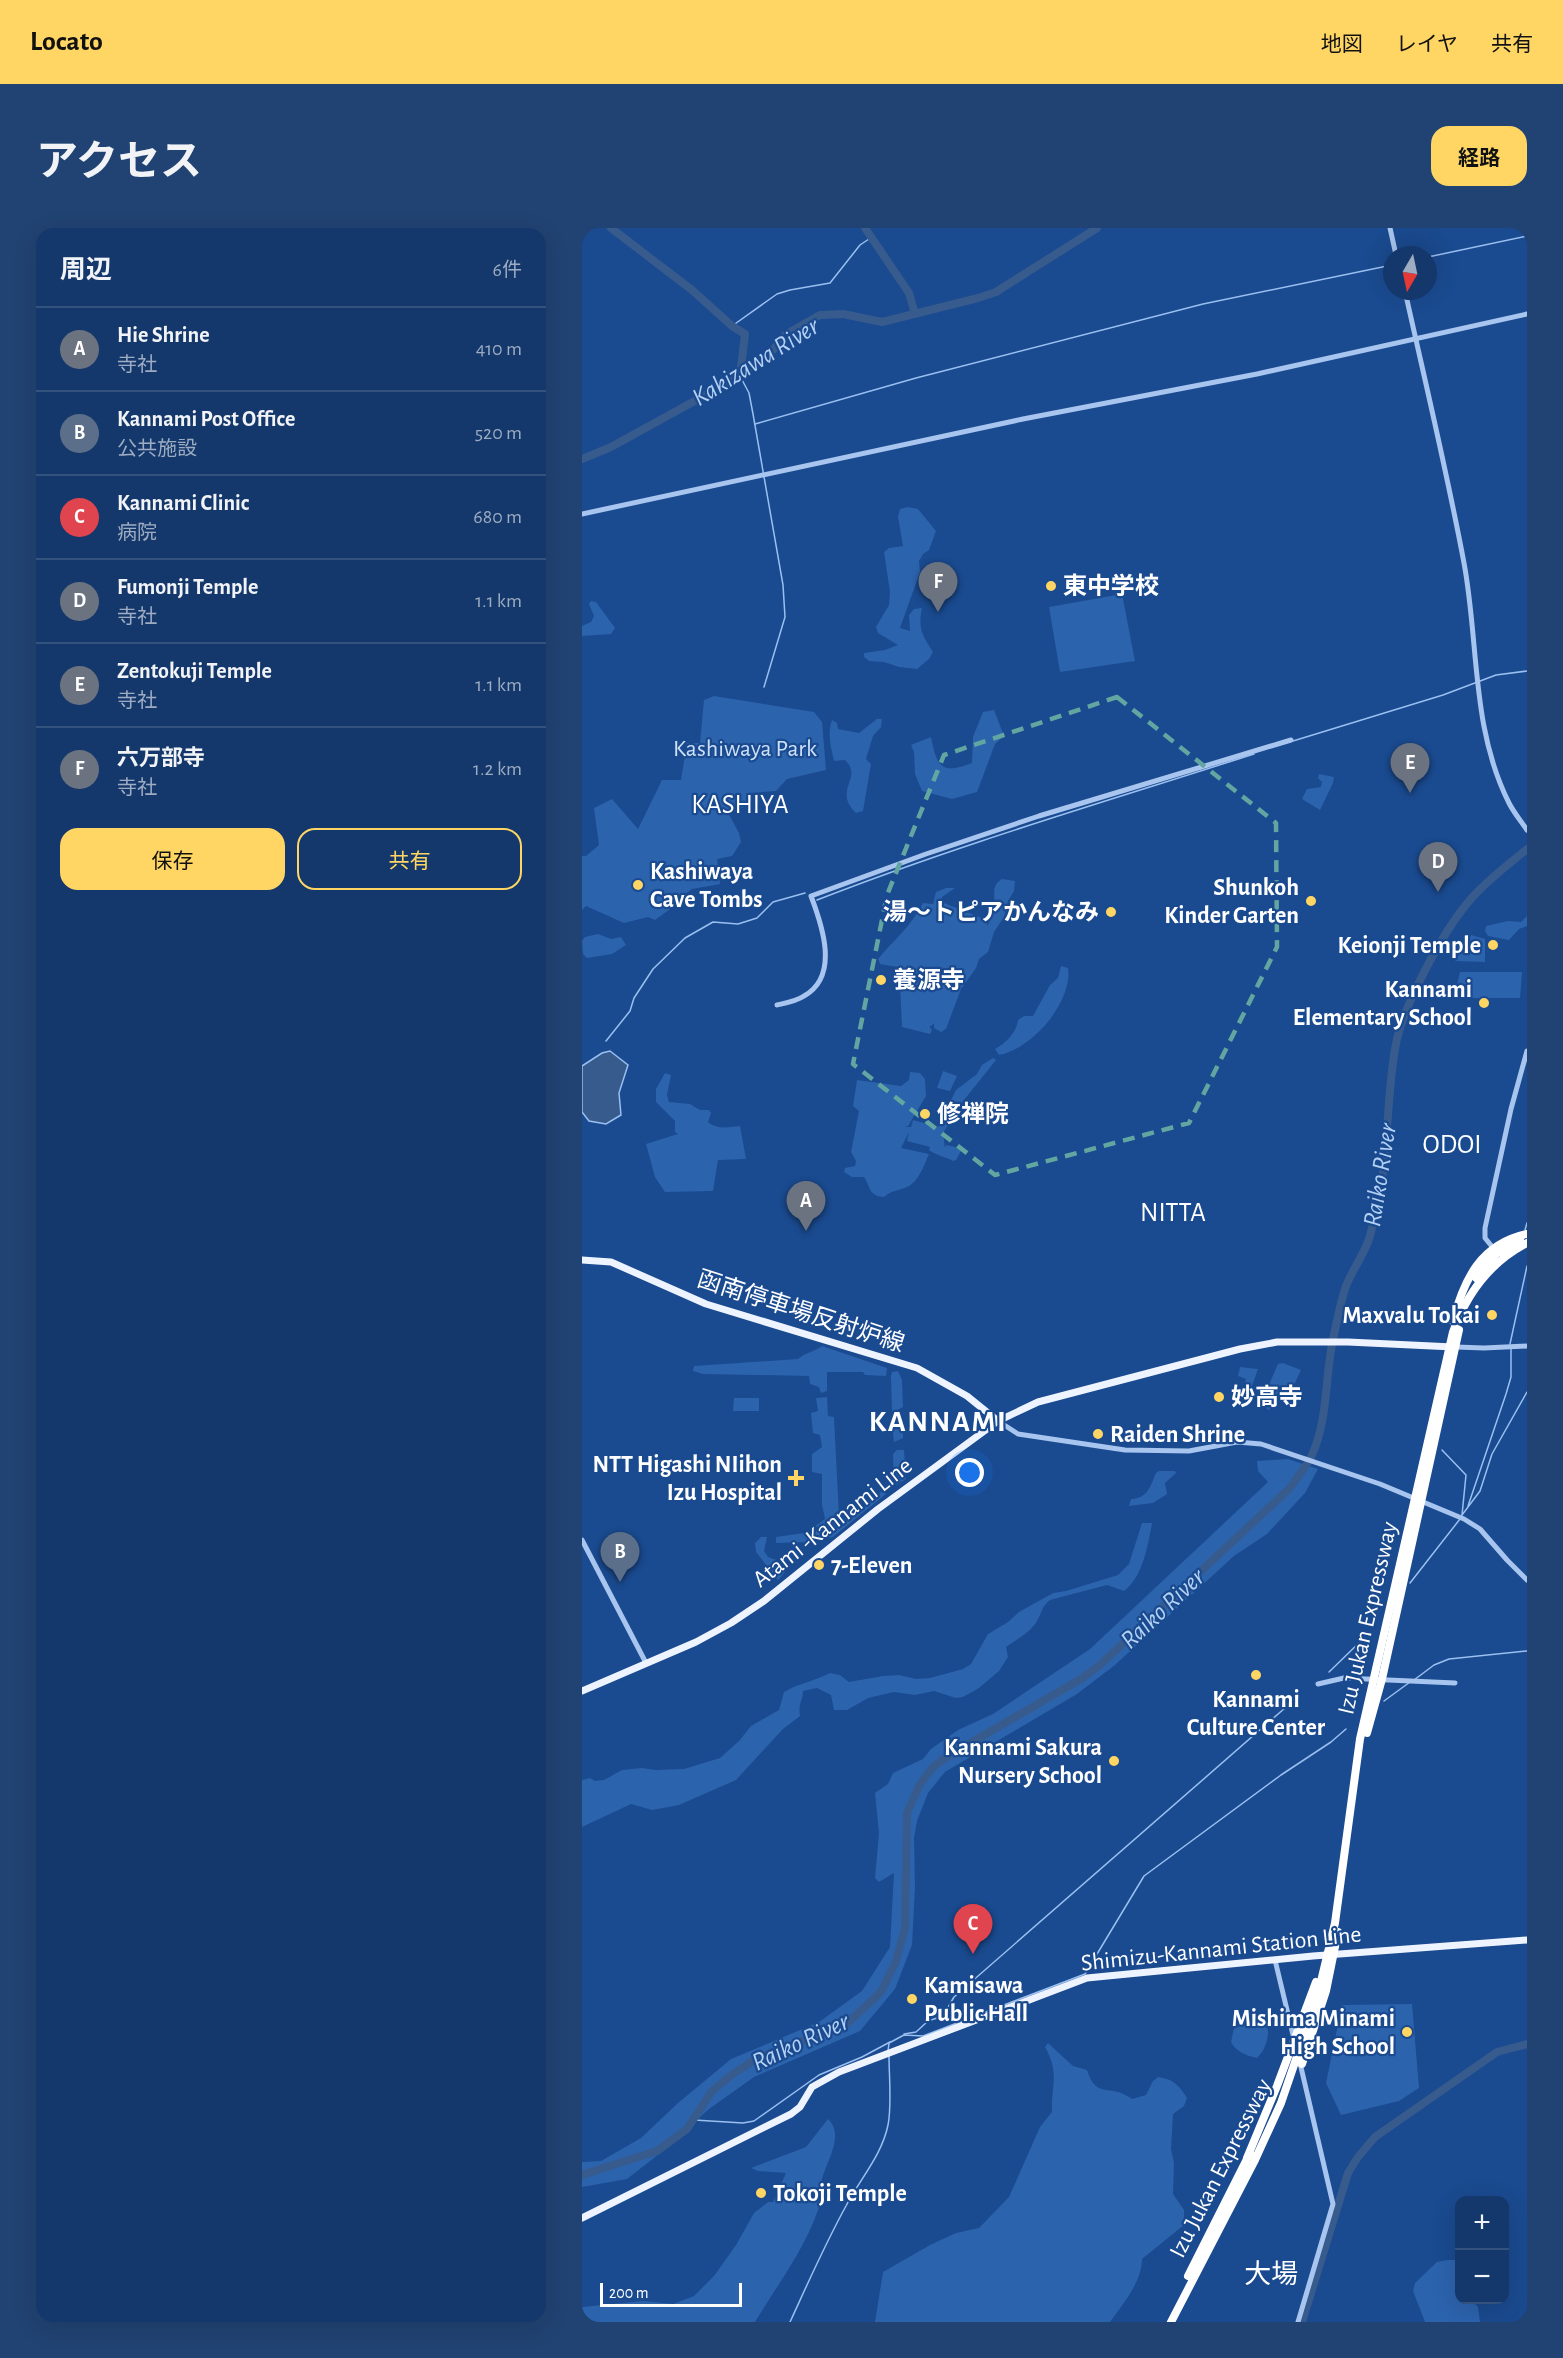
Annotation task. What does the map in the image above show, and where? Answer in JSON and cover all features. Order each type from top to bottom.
[{"type":"highway","points":[[1250,2160],[1284,2089],[1323,1956],[1335,1887],[1350,1766],[1367,1678],[1383,1622],[1446,1346],[1461,1294],[1469,1276],[1485,1255],[1517,1236],[1527,1234]]},
{"type":"highway","points":[[1250,2160],[1318,2017],[1335,1955],[1346,1888],[1362,1757],[1382,1679],[1466,1300],[1495,1250],[1527,1242]]},
{"type":"highway","name":"Izu Jukan Expressway","points":[[1284,2089],[1307,2031],[1335,1923],[1354,1778],[1368,1701],[1454,1332],[1467,1300],[1481,1279],[1506,1256],[1527,1242]]},
{"type":"highway","name":"Izu Jukan Expressway","points":[[1166,2322],[1250,2160]]},
{"type":"highway","name":"Izu Jukan Expressway","points":[[1171,2322],[1205,2248]]},
{"type":"main road","name":"函南停車場反射炉線","points":[[582,1260],[599,1260],[617,1264],[706,1304],[917,1368],[967,1396],[998,1421]]},
{"type":"main road","name":"Atami -Kannami Line","points":[[582,1691],[696,1642],[764,1601],[891,1499],[998,1421],[1038,1402],[1240,1349],[1277,1342],[1315,1341],[1456,1347]]},
{"type":"main road","name":"Shimizu-Kannami Station Line","points":[[582,2218],[791,2114],[800,2107],[812,2087],[839,2072],[1086,1978],[1527,1940]]},
{"type":"street","points":[[1390,228],[1394,246]]},
{"type":"street","points":[[1407,300],[1464,562],[1483,726],[1503,789],[1526,829]]},
{"type":"street","points":[[582,514],[1023,419],[1257,374],[1527,314]]},
{"type":"street","points":[[777,1005],[804,996],[812,990],[822,973],[826,946],[811,897],[926,854],[1039,816],[1291,740]]},
{"type":"street","points":[[1495,1250],[1485,1238],[1485,1228],[1511,1109],[1527,1052]]},
{"type":"street","points":[[1456,1347],[1527,1346]]},
{"type":"street","points":[[998,1421],[1018,1434],[1125,1450],[1189,1451],[1237,1442],[1261,1444],[1412,1496],[1464,1519],[1480,1528],[1527,1580]]},
{"type":"street","points":[[582,1540],[646,1663]]},
{"type":"street","points":[[1318,1684],[1344,1678],[1455,1683]]},
{"type":"street","points":[[1275,1960],[1333,2204],[1298,2322]]},
{"type":"highlighted area","points":[[1117,697],[1276,823],[1277,947],[1189,1123],[995,1175],[853,1064],[887,895],[944,755]]},
{"type":"green space","points":[[908,507],[918,509],[936,531],[929,550],[919,561],[920,572],[900,628],[910,631],[909,615],[914,609],[922,608],[920,621],[922,631],[933,652],[929,659],[917,669],[869,661],[864,657],[864,653],[885,650],[898,645],[878,633],[876,627],[889,605],[890,592],[884,552],[889,548],[903,546],[898,517],[900,509]]},
{"type":"green space","points":[[1122,594],[1135,661],[1060,672],[1049,607]]},
{"type":"green space","points":[[591,601],[596,602],[615,628],[611,634],[582,636],[582,626],[591,622],[594,616],[589,604]]},
{"type":"green space","name":"Kashiwaya Park","points":[[714,696],[814,712],[822,722],[826,770],[787,779],[776,791],[750,793],[743,808],[726,809],[739,833],[741,842],[732,856],[717,859],[720,884],[692,889],[655,920],[648,917],[624,923],[586,906],[582,910],[582,856],[586,856],[599,845],[594,808],[612,799],[638,829],[662,780],[681,780],[687,743],[700,743],[704,700]]},
{"type":"green space","points":[[994,710],[1004,736],[995,744],[977,792],[952,799],[922,791],[915,774],[914,752],[911,745],[931,737],[938,762],[942,766],[953,768],[972,763],[973,737],[983,712]]},
{"type":"green space","points":[[877,719],[882,719],[881,727],[873,736],[866,759],[871,764],[863,811],[856,813],[849,805],[847,798],[851,779],[850,767],[845,760],[834,761],[830,740],[832,720],[837,723],[838,729],[859,733]]},
{"type":"green space","points":[[1319,774],[1334,777],[1320,810],[1302,799],[1307,789],[1321,787]]},
{"type":"green space","points":[[1002,879],[1015,881],[1014,891],[1008,901],[1004,917],[994,932],[988,952],[979,959],[976,968],[961,989],[946,1029],[941,1032],[934,1028],[934,1023],[929,1026],[932,1030],[930,1034],[902,1027],[900,984],[903,968],[880,964],[878,959],[908,925],[923,903],[933,904],[936,892],[946,888],[955,888],[942,897],[941,902],[987,920],[987,927],[994,910],[995,888]]},
{"type":"green space","points":[[1527,916],[1527,926],[1519,929],[1509,940],[1488,936],[1485,931],[1486,926],[1508,921],[1521,922]]},
{"type":"green space","points":[[598,934],[611,939],[621,937],[626,945],[612,954],[587,958],[583,954],[582,941],[585,937]]},
{"type":"green space","points":[[1471,935],[1485,939],[1485,962],[1455,961]]},
{"type":"green space","points":[[1061,966],[1068,968],[1068,981],[1064,995],[1048,1022],[1024,1044],[999,1055],[995,1049],[1010,1037],[1016,1029],[1018,1020],[1024,1016],[1033,1016],[1050,985],[1058,978]]},
{"type":"green space","points":[[1460,972],[1522,972],[1520,998],[1454,998]]},
{"type":"green space","points":[[993,1058],[996,1060],[964,1100],[943,1133],[945,1148],[946,1145],[960,1148],[961,1151],[956,1160],[935,1154],[929,1150],[930,1147],[907,1141],[909,1132],[901,1148],[929,1154],[921,1173],[911,1185],[884,1197],[872,1193],[864,1177],[852,1177],[844,1172],[845,1168],[855,1166],[856,1161],[851,1152],[859,1111],[853,1106],[857,1080],[901,1086],[909,1080],[910,1072],[920,1073],[925,1079],[926,1096],[908,1126],[905,1127],[911,1127],[913,1120],[938,1127],[956,1090],[977,1074],[982,1065]]},
{"type":"green space","points":[[943,1071],[957,1076],[950,1091],[937,1088]]},
{"type":"green space","points":[[665,1073],[671,1075],[667,1095],[669,1102],[690,1104],[700,1110],[709,1110],[711,1113],[708,1122],[715,1126],[740,1126],[746,1159],[718,1160],[713,1191],[665,1192],[655,1177],[646,1144],[678,1134],[675,1132],[675,1121],[656,1102],[656,1089]]},
{"type":"green space","points":[[822,1346],[887,1368],[886,1376],[865,1375],[863,1372],[827,1372],[827,1391],[821,1393],[819,1387],[810,1384],[809,1376],[703,1374],[693,1371],[694,1366],[798,1359]]},
{"type":"green space","points":[[1283,1363],[1301,1370],[1291,1391],[1269,1410],[1260,1405],[1278,1364]]},
{"type":"green space","points":[[1240,1367],[1258,1369],[1251,1389],[1244,1386],[1246,1379],[1238,1376]]},
{"type":"green space","points":[[898,1371],[902,1380],[903,1407],[892,1413],[891,1376],[892,1372]]},
{"type":"green space","points":[[827,1397],[828,1416],[834,1417],[839,1516],[845,1522],[886,1488],[886,1494],[833,1537],[810,1542],[776,1543],[776,1537],[825,1530],[815,1526],[825,1519],[822,1505],[822,1474],[812,1472],[812,1454],[822,1447],[820,1435],[813,1433],[811,1413],[818,1411],[816,1398]]},
{"type":"green space","points":[[734,1398],[759,1398],[759,1411],[733,1411]]},
{"type":"green space","points":[[891,1416],[903,1424],[903,1438],[894,1442]]},
{"type":"green space","points":[[897,1450],[904,1450],[906,1479],[896,1485],[893,1454]]},
{"type":"green space","points":[[1288,1459],[1318,1469],[1305,1493],[1267,1534],[1234,1556],[1115,1665],[1077,1694],[945,1772],[928,1793],[917,1821],[914,1838],[915,1887],[912,1945],[895,1989],[860,2031],[754,2077],[709,2109],[627,2179],[582,2187],[582,2162],[601,2161],[641,2138],[678,2103],[731,2059],[819,2022],[862,1991],[890,1947],[894,1873],[879,1882],[875,1878],[879,1833],[875,1793],[888,1784],[893,1773],[923,1759],[931,1749],[958,1730],[993,1714],[1090,1649],[1268,1482],[1258,1471],[1257,1461]]},
{"type":"green space","points":[[1159,1471],[1175,1471],[1176,1473],[1165,1483],[1167,1494],[1153,1503],[1129,1506],[1131,1499],[1148,1491]]},
{"type":"green space","points":[[1142,1523],[1152,1523],[1144,1560],[1136,1578],[1124,1591],[1107,1585],[1050,1600],[1031,1629],[1006,1647],[1008,1657],[999,1671],[979,1688],[963,1697],[956,1698],[934,1691],[915,1695],[894,1692],[868,1698],[847,1710],[834,1710],[831,1695],[817,1688],[803,1691],[800,1716],[783,1729],[736,1780],[679,1805],[652,1810],[631,1804],[582,1827],[582,1780],[590,1778],[595,1781],[604,1780],[622,1770],[684,1769],[720,1758],[739,1741],[751,1726],[779,1710],[784,1692],[795,1686],[830,1673],[840,1675],[849,1682],[899,1675],[916,1679],[930,1678],[963,1669],[971,1664],[988,1634],[1019,1612],[1053,1593],[1118,1575],[1129,1564]]},
{"type":"green space","points":[[761,1537],[767,1537],[764,1551],[768,1557],[782,1562],[785,1572],[778,1580],[756,1552],[755,1543]]},
{"type":"green space","points":[[1412,2004],[1419,2088],[1399,2101],[1341,2115],[1326,2083],[1342,2005]]},
{"type":"green space","points":[[1257,2013],[1266,2022],[1268,2035],[1264,2048],[1257,2058],[1242,2053],[1231,2042],[1238,2023],[1250,2014]]},
{"type":"green space","points":[[1048,2043],[1073,2066],[1087,2070],[1095,2085],[1100,2088],[1124,2094],[1132,2099],[1146,2095],[1153,2081],[1158,2077],[1175,2083],[1187,2098],[1184,2106],[1173,2114],[1171,2149],[1174,2163],[1173,2194],[1184,2210],[1184,2225],[1142,2259],[1135,2284],[1110,2322],[875,2322],[883,2272],[956,2233],[979,2228],[1009,2197],[1040,2127],[1052,2112],[1054,2072],[1045,2047]]},
{"type":"green space","points":[[828,2119],[833,2125],[835,2140],[822,2179],[822,2195],[817,2214],[793,2262],[755,2322],[582,2322],[582,2307],[643,2301],[673,2304],[694,2296],[714,2276],[736,2245],[754,2213],[768,2202],[773,2202],[786,2173],[758,2171],[751,2168],[806,2147]]},
{"type":"green space","points":[[1455,2260],[1455,2304],[1475,2304],[1480,2322],[1425,2322],[1413,2291],[1415,2283],[1437,2262]]},
{"type":"shaded area","points":[[610,1051],[628,1065],[619,1093],[621,1115],[606,1124],[589,1121],[582,1112],[582,1066],[602,1053]]},
{"type":"waterway","points":[[611,228],[745,334],[740,376]]},
{"type":"waterway","points":[[865,228],[909,293],[915,314]]},
{"type":"waterway","name":"Kakizawa River","points":[[582,459],[611,447],[740,376],[773,350],[785,335],[820,315],[843,314],[882,322],[978,298],[996,292],[1097,228]]},
{"type":"waterway","points":[[1437,255],[1527,236]]},
{"type":"waterway","points":[[732,326],[777,294],[830,283],[860,245],[872,237]]},
{"type":"waterway","points":[[755,424],[916,378],[1203,304],[1383,267]]},
{"type":"waterway","points":[[740,376],[749,393],[783,585],[785,617],[764,687]]},
{"type":"waterway","points":[[1293,741],[1443,695],[1496,675],[1527,671]]},
{"type":"waterway","points":[[817,900],[980,842],[1254,754]]},
{"type":"waterway","name":"Raiko River","points":[[582,2175],[657,2151],[687,2129],[712,2091],[733,2074],[756,2059],[846,2024],[875,1998],[882,1990],[896,1961],[905,1928],[907,1813],[919,1786],[933,1767],[1081,1679],[1100,1665],[1289,1489],[1312,1455],[1317,1442],[1326,1398],[1330,1353],[1344,1292],[1371,1233],[1384,1167],[1395,1049],[1405,1013],[1436,950],[1459,914],[1483,886],[1527,849]]},
{"type":"waterway","points":[[606,1041],[630,1011],[634,998],[653,969],[685,938],[713,922],[738,924],[757,918],[773,902],[805,893]]},
{"type":"waterway","points":[[1525,1230],[1527,1223]]},
{"type":"waterway","points":[[1510,1344],[1527,1266]]},
{"type":"waterway","points":[[1468,1506],[1511,1377],[1511,1349]]},
{"type":"waterway","points":[[1462,1515],[1480,1491],[1492,1454],[1527,1392]]},
{"type":"waterway","points":[[1442,1450],[1466,1475],[1462,1515]]},
{"type":"waterway","points":[[1410,1583],[1460,1519]]},
{"type":"waterway","points":[[1329,1672],[1364,1638]]},
{"type":"waterway","points":[[1414,1680],[1434,1665],[1449,1659],[1527,1651]]},
{"type":"waterway","points":[[1384,1701],[1410,1682]]},
{"type":"waterway","points":[[904,2034],[916,2032],[928,2021],[943,2016],[954,1997],[1285,1708]]},
{"type":"waterway","points":[[888,2051],[889,2043],[904,2035],[923,2036],[1085,1974],[1144,1876],[1346,1729]]},
{"type":"waterway","points":[[694,2120],[743,2123],[754,2121],[819,2075],[862,2057],[890,2042]]},
{"type":"waterway","points":[[1302,2322],[1348,2173],[1358,2157],[1375,2137],[1497,2052],[1527,2044]]},
{"type":"waterway","points":[[790,2322],[831,2235],[881,2147],[890,2109],[889,2056]]},
{"type":"place","name":"東中学校","points":[[1051,586]]},
{"type":"place","name":"六万部寺","points":[[938,612]]},
{"type":"place","name":"Zentokuji Temple","points":[[1410,793]]},
{"type":"place","name":"Kashiwaya Cave Tombs","points":[[638,885]]},
{"type":"place","name":"Fumonji Temple","points":[[1438,892]]},
{"type":"place","name":"Shunkoh Kinder Garten","points":[[1311,901]]},
{"type":"place","name":"湯～トピアかんなみ","points":[[1111,912]]},
{"type":"place","name":"Keionji Temple","points":[[1493,945]]},
{"type":"place","name":"養源寺","points":[[881,980]]},
{"type":"place","name":"Kannami Elementary School","points":[[1484,1003]]},
{"type":"place","name":"修禅院","points":[[925,1114]]},
{"type":"place","name":"Hie Shrine","points":[[806,1231]]},
{"type":"place","name":"Maxvalu Tokai","points":[[1492,1315]]},
{"type":"place","name":"妙高寺","points":[[1219,1397]]},
{"type":"place","name":"Raiden Shrine","points":[[1098,1434]]},
{"type":"place","name":"NTT Higashi NIihon Izu Hospital","points":[[796,1478]]},
{"type":"place","name":"7-Eleven","points":[[819,1565]]},
{"type":"place","name":"Kannami Post Office","points":[[620,1582]]},
{"type":"place","name":"Kannami Culture Center","points":[[1256,1675]]},
{"type":"place","name":"Kannami Sakura Nursery School","points":[[1114,1761]]},
{"type":"place","name":"Kannami Clinic","points":[[973,1954]]},
{"type":"place","name":"Kamisawa Public Hall","points":[[912,1999]]},
{"type":"place","name":"Mishima Minami High School","points":[[1407,2032]]},
{"type":"place","name":"Tokoji Temple","points":[[761,2193]]},
{"type":"district","name":"KASHIYA","points":[[740,804]]},
{"type":"district","name":"ODOI","points":[[1452,1144]]},
{"type":"district","name":"NITTA","points":[[1173,1212]]},
{"type":"district","name":"KANNAMI","points":[[938,1421]]},
{"type":"district","name":"大場","points":[[1271,2274]]}]
